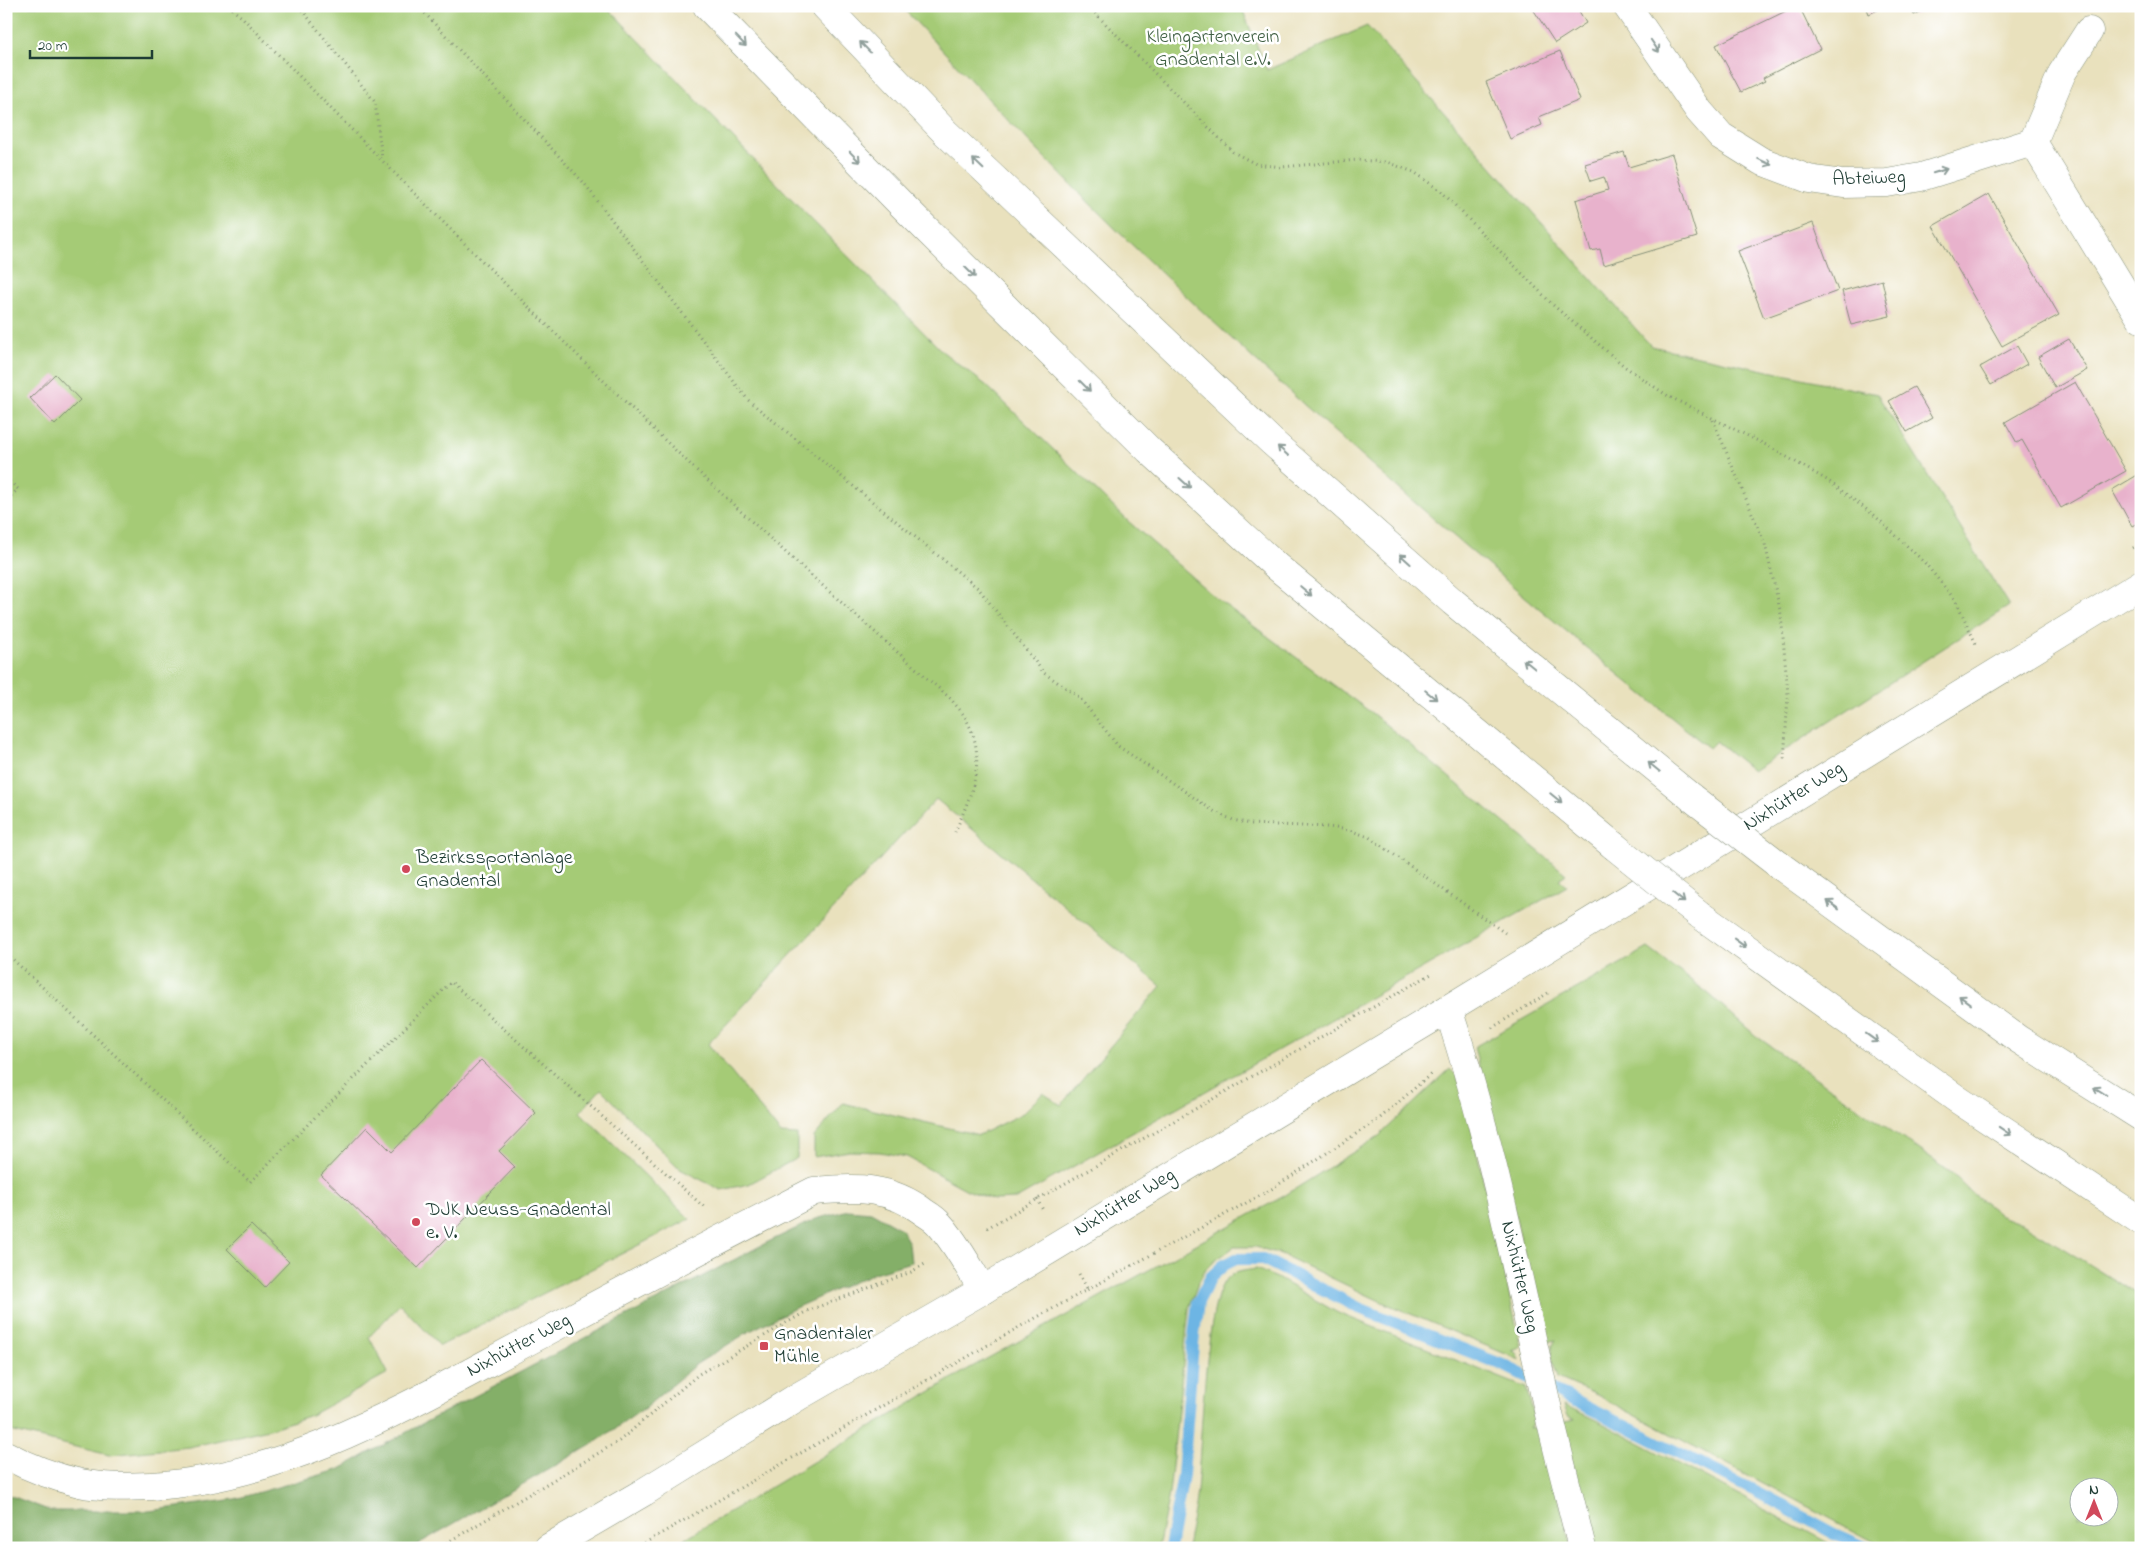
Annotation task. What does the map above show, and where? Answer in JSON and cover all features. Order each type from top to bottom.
[{"type":"main road","points":[[707,6],[893,196],[1149,450],[1276,566],[1700,915],[1957,1098],[2141,1221]]},
{"type":"main road","points":[[825,6],[952,138],[1272,442],[1453,602],[1692,798],[1779,865],[2018,1039],[2141,1117]]},
{"type":"main road","name":"Abteiweg","points":[[1627,6],[1699,111],[1721,136],[1761,161],[1809,178],[1843,184],[1887,183],[1921,177],[2033,142]]},
{"type":"main road","points":[[2088,31],[2062,73],[2033,142],[2141,319]]},
{"type":"main road","name":"Nixhütter Weg","points":[[548,1548],[644,1492],[799,1396],[983,1290],[1448,1010],[2141,584]]},
{"type":"main road","name":"Nixhütter Weg","points":[[1448,1010],[1476,1098],[1496,1175],[1582,1548]]},
{"type":"main road","name":"Nixhütter Weg","points":[[6,1454],[52,1476],[82,1483],[112,1486],[193,1482],[262,1466],[382,1418],[814,1191],[850,1188],[883,1191],[912,1202],[939,1223],[956,1246],[983,1290]]},
{"type":"path","points":[[228,6],[243,18],[382,160],[645,421],[815,580],[951,699],[967,720],[975,744],[978,772],[972,793],[955,832]]},
{"type":"path","points":[[299,6],[375,102],[382,160]]},
{"type":"path","points":[[418,6],[584,183],[748,400],[979,589],[1044,673],[1079,697],[1118,746],[1215,812],[1233,820],[1251,824],[1329,826],[1369,837],[1535,956]]},
{"type":"path","points":[[1088,6],[1233,152],[1256,164],[1282,167],[1357,160],[1386,162],[1414,172],[1441,191],[1553,305],[1624,366],[1668,396],[1768,446],[1827,480],[1874,515],[1924,562],[1956,601],[1976,644]]},
{"type":"path","points":[[1713,420],[1764,544],[1781,614],[1788,695],[1783,766],[1792,761]]},
{"type":"path","points":[[6,478],[18,489],[6,501]]},
{"type":"path","points":[[2132,548],[2141,543]]},
{"type":"path","points":[[1968,650],[1985,639]]},
{"type":"path","points":[[1496,937],[1513,928]]},
{"type":"path","points":[[6,953],[250,1182],[452,982],[733,1232]]},
{"type":"path","points":[[438,1548],[619,1441],[699,1374],[807,1311],[911,1272],[1439,970]]},
{"type":"path","points":[[636,1548],[1021,1326],[1270,1190],[1378,1119],[1461,1048],[1553,989]]},
{"type":"green space","points":[[6,6],[606,6],[808,216],[943,352],[987,386],[1129,522],[1217,599],[1373,714],[1566,874],[1559,879],[1567,886],[1016,1199],[994,1200],[967,1190],[907,1157],[880,1152],[849,1151],[814,1157],[814,1137],[843,1103],[979,1135],[1023,1113],[1043,1093],[1061,1105],[1161,986],[936,799],[708,1044],[781,1134],[797,1135],[797,1158],[749,1184],[721,1190],[680,1169],[601,1089],[580,1112],[690,1219],[440,1346],[400,1304],[369,1337],[388,1373],[311,1415],[273,1428],[189,1447],[109,1455],[6,1430]]},
{"type":"green space","name":"Kleingartenverein Gnadental e.V.","points":[[901,6],[1241,6],[1267,70],[1367,26],[1651,346],[1877,394],[2009,606],[1753,771],[1716,741],[1709,748],[1495,571],[1286,389],[1151,263],[1087,200]]},
{"type":"green space","points":[[1648,948],[1709,994],[1756,1036],[1953,1174],[1973,1194],[1998,1214],[2024,1224],[2141,1297],[2141,1548],[1886,1548],[1597,1395],[1558,1378],[1552,1354],[1553,1344],[1556,1340],[1546,1342],[1474,1047]]},
{"type":"green space","points":[[1450,1069],[1456,1075],[1463,1090],[1521,1347],[1511,1350],[1517,1353],[1520,1360],[1382,1302],[1281,1254],[1256,1247],[1234,1247],[1208,1266],[1198,1283],[1189,1308],[1169,1494],[1158,1548],[669,1548],[970,1368],[1284,1196],[1379,1136]]},
{"type":"green space","points":[[848,1210],[871,1212],[901,1229],[909,1243],[911,1262],[874,1273],[797,1307],[748,1332],[695,1365],[646,1407],[593,1444],[411,1548],[6,1548],[6,1494],[51,1511],[149,1511],[235,1499],[338,1470],[766,1243],[816,1219]]},
{"type":"green space","points":[[1256,1269],[1277,1278],[1338,1313],[1526,1388],[1533,1414],[1532,1424],[1529,1428],[1539,1427],[1572,1548],[1187,1548],[1197,1491],[1208,1348],[1218,1295],[1225,1281],[1232,1275]]},
{"type":"green space","points":[[1564,1405],[1602,1423],[1838,1548],[1593,1548],[1562,1422],[1575,1419],[1568,1416]]},
{"type":"building","points":[[1531,6],[1576,6],[1586,23],[1555,43]]},
{"type":"building","points":[[1786,6],[1799,6],[1820,49],[1763,78],[1765,81],[1741,92],[1716,45],[1788,10]]},
{"type":"building","points":[[1866,6],[1886,6],[1869,14]]},
{"type":"building","points":[[1909,6],[1933,6],[1914,15]]},
{"type":"building","points":[[1560,51],[1580,100],[1539,117],[1542,125],[1510,139],[1486,82]]},
{"type":"building","points":[[1624,152],[1629,167],[1672,154],[1697,237],[1604,265],[1600,249],[1591,251],[1576,200],[1608,190],[1604,177],[1591,181],[1585,164]]},
{"type":"building","points":[[1989,194],[2059,315],[2002,346],[1933,226]]},
{"type":"building","points":[[1813,223],[1838,291],[1764,318],[1738,251]]},
{"type":"building","points":[[1882,280],[1890,316],[1851,325],[1842,291]]},
{"type":"building","points":[[2069,339],[2087,370],[2055,388],[2038,357]]},
{"type":"building","points":[[2017,346],[2027,364],[1991,385],[1980,367]]},
{"type":"building","points":[[55,374],[80,400],[55,425],[30,398]]},
{"type":"building","points":[[2075,382],[2126,471],[2061,508],[2022,440],[2017,443],[2005,422]]},
{"type":"building","points":[[1914,387],[1932,418],[1907,432],[1889,401]]},
{"type":"building","points":[[2141,473],[2141,521],[2132,526],[2112,490]]},
{"type":"building","name":"DJK Neuss-Gnadental e. V.","points":[[481,1060],[536,1113],[499,1151],[515,1167],[418,1268],[321,1175],[367,1127],[392,1152]]},
{"type":"building","points":[[251,1225],[289,1262],[265,1287],[227,1249]]},
{"type":"waterway","points":[[1170,1548],[1183,1475],[1198,1302],[1211,1277],[1224,1265],[1236,1259],[1263,1259],[1359,1308],[1503,1365],[1757,1492],[1835,1534],[1867,1548]]},
{"type":"place","name":"Bezirkssportanlage Gnadental","points":[[406,869]]},
{"type":"place","name":"DJK Neuss-Gnadental e. V.","points":[[416,1222]]},
{"type":"place","name":"Gnadentaler Mühle","points":[[764,1346]]}]
